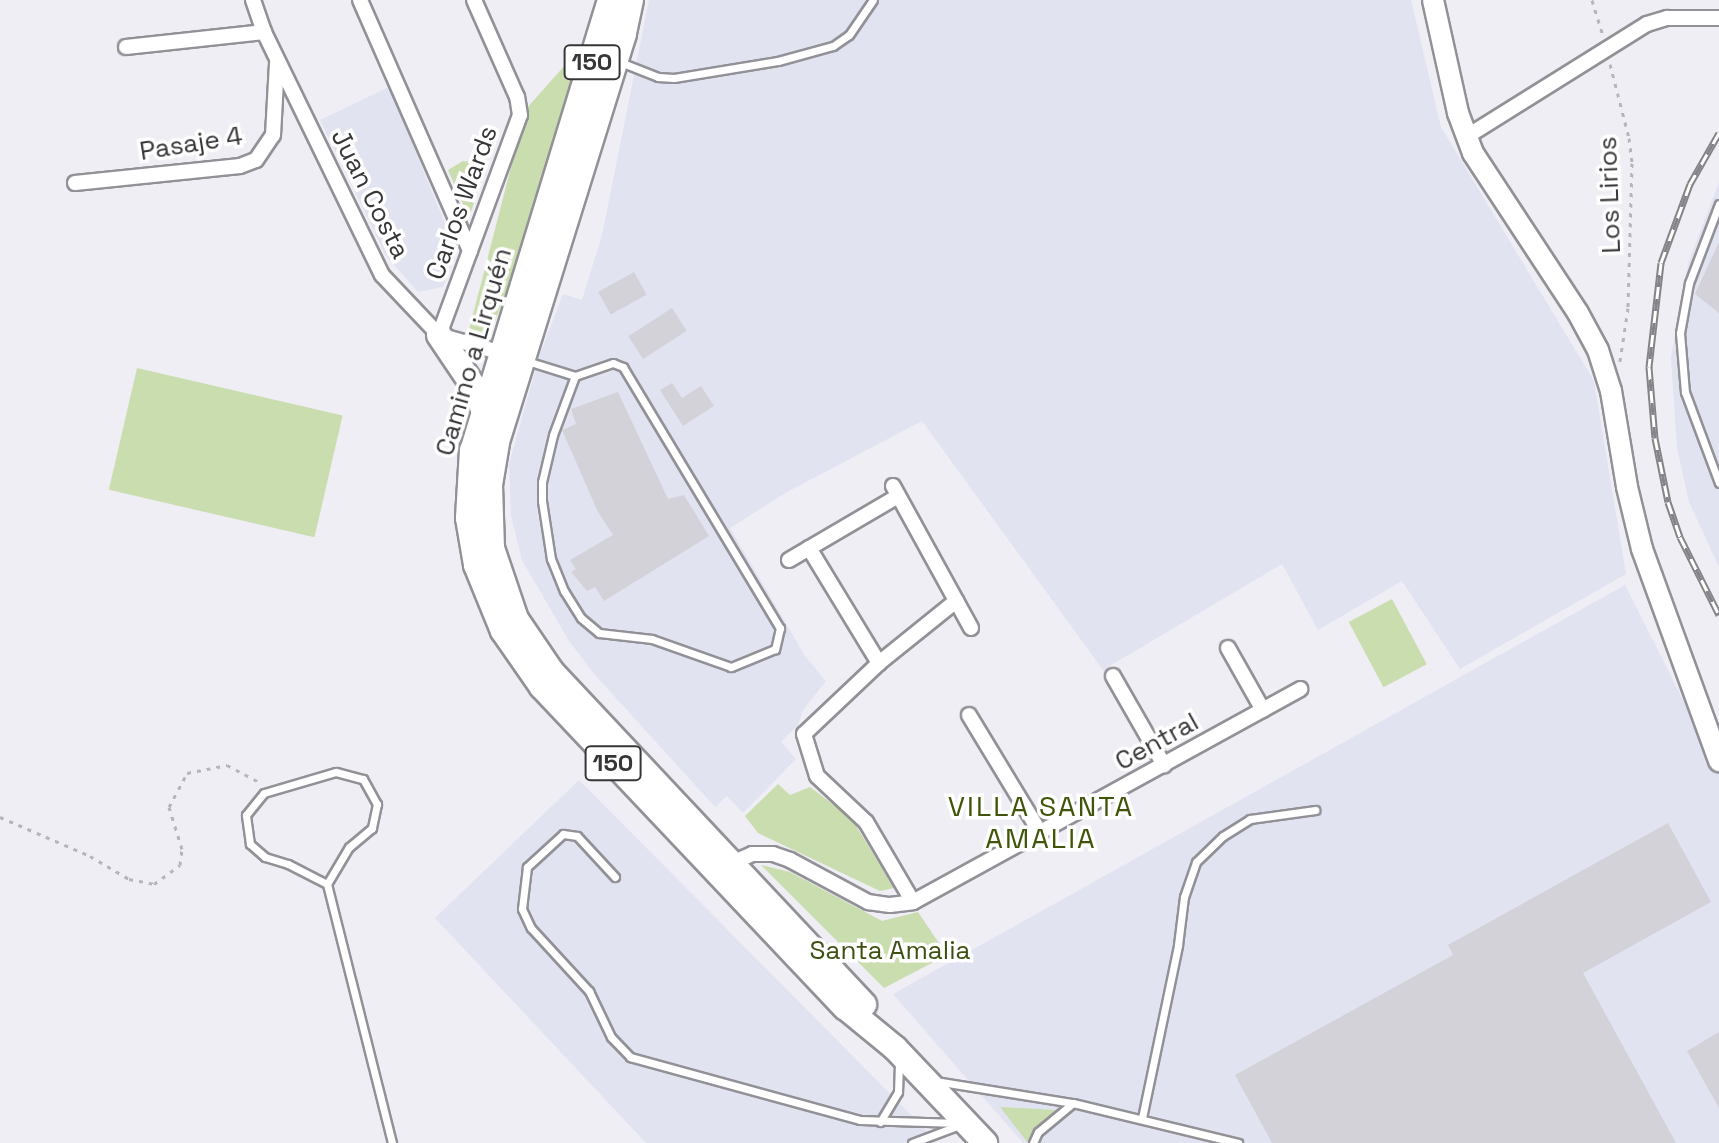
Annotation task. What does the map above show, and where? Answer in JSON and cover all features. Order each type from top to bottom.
[{"type":"main road","name":"Camino a Lirquén","points":[[610,0],[511,356],[490,485],[492,548],[506,597],[527,638],[552,672],[858,996],[895,1048]]},
{"type":"main road","name":"Camino a Lirquén","points":[[631,0],[616,60],[511,356],[483,409],[468,472],[468,518],[484,588],[514,649],[559,706],[845,1007],[895,1048],[985,1143]]},
{"type":"main road","points":[[439,335],[474,387],[483,409]]},
{"type":"street","name":"Juan Costa","points":[[253,0],[264,32],[373,259],[403,301],[439,335],[511,356]]},
{"type":"street","points":[[360,0],[470,251]]},
{"type":"street","name":"Carlos Wards","points":[[439,335],[520,109],[474,0]]},
{"type":"street","points":[[1433,0],[1466,137],[1589,331],[1611,391],[1627,487],[1642,549],[1719,761]]},
{"type":"street","points":[[1466,137],[1657,20],[1719,18]]},
{"type":"street","points":[[126,47],[264,32]]},
{"type":"street","name":"Pasaje 4","points":[[75,183],[240,166],[256,160],[273,135],[277,59]]},
{"type":"street","points":[[789,560],[896,491],[971,628]]},
{"type":"street","points":[[809,548],[879,663]]},
{"type":"street","points":[[913,902],[866,822],[820,781],[804,734],[879,663],[956,601]]},
{"type":"street","points":[[1228,648],[1263,710]]},
{"type":"street","points":[[1113,676],[1164,765]]},
{"type":"street","name":"Central","points":[[732,863],[752,854],[773,854],[868,902],[890,905],[913,902],[1300,689]]},
{"type":"street","points":[[969,715],[1041,834]]},
{"type":"lane","points":[[616,60],[658,77],[674,78],[778,61],[833,46],[849,35],[873,0]]},
{"type":"lane","points":[[1719,204],[1689,283],[1680,333],[1685,392],[1719,483]]},
{"type":"lane","points":[[511,356],[575,376],[613,363],[623,367],[780,628],[775,649],[731,667],[652,639],[599,633],[581,618],[564,591],[551,559],[542,501],[542,482],[553,435],[575,376]]},
{"type":"lane","points":[[327,884],[288,864],[265,857],[250,844],[246,815],[264,793],[336,772],[363,779],[377,804],[372,828],[349,847],[327,884],[392,1143]]},
{"type":"lane","points":[[1142,1118],[1178,945],[1184,897],[1196,862],[1223,836],[1250,819],[1315,810]]},
{"type":"lane","points":[[615,877],[577,836],[563,834],[527,867],[522,909],[531,928],[589,991],[611,1037],[630,1057],[860,1120],[966,1123]]},
{"type":"lane","points":[[880,1122],[898,1092],[900,1070],[895,1048]]},
{"type":"lane","points":[[925,1080],[1073,1103],[1238,1143]]},
{"type":"lane","points":[[1033,1143],[1038,1132],[1073,1103]]},
{"type":"lane","points":[[912,1143],[966,1123]]},
{"type":"path","name":"Los Lirios","points":[[1592,0],[1629,138],[1632,163],[1628,308],[1611,391]]},
{"type":"path","points":[[0,817],[90,856],[129,879],[154,884],[180,865],[182,849],[169,807],[187,773],[227,765],[262,783],[264,793]]},
{"type":"shaded area","points":[[649,0],[1411,0],[1441,127],[1594,381],[1626,574],[1460,669],[1402,581],[1318,630],[1282,564],[1103,670],[922,421],[787,492],[730,528],[805,656],[826,681],[803,710],[798,725],[781,742],[796,759],[743,813],[727,796],[715,807],[596,676],[569,641],[522,560],[511,516],[509,464],[539,357],[563,294],[582,300],[602,235]]},
{"type":"shaded area","points":[[389,87],[456,250],[443,287],[418,292],[386,256],[320,120]]},
{"type":"shaded area","points":[[1719,182],[1719,567],[1689,502],[1677,448],[1671,358],[1689,261]]},
{"type":"shaded area","points":[[1625,585],[1719,771],[1719,1143],[1023,1143],[893,994]]},
{"type":"shaded area","points":[[579,780],[935,1139],[925,1143],[646,1143],[435,918]]},
{"type":"green space","points":[[583,45],[534,217],[490,335],[468,334],[526,109]]},
{"type":"green space","points":[[463,161],[487,163],[469,218],[448,170]]},
{"type":"green space","points":[[137,368],[343,415],[314,537],[109,490]]},
{"type":"green space","points":[[1392,599],[1427,664],[1383,687],[1349,622]]},
{"type":"green space","points":[[778,784],[790,795],[810,787],[843,812],[855,824],[894,888],[880,891],[758,833],[745,816]]},
{"type":"green space","name":"Santa Amalia","points":[[761,865],[790,872],[882,921],[918,912],[947,955],[884,988]]},
{"type":"green space","points":[[1000,1107],[1055,1110],[1036,1143],[1028,1143]]},
{"type":"building","points":[[1719,242],[1719,313],[1695,294]]},
{"type":"building","points":[[634,272],[647,295],[611,315],[598,292]]},
{"type":"building","points":[[672,308],[687,331],[643,359],[628,336]]},
{"type":"building","points":[[672,383],[682,398],[701,386],[714,406],[683,426],[660,390]]},
{"type":"building","points":[[618,392],[668,499],[684,495],[709,536],[604,601],[595,587],[587,591],[571,572],[576,569],[570,560],[613,535],[598,512],[562,430],[576,424],[571,409]]},
{"type":"building","points":[[1668,823],[1711,902],[1583,973],[1676,1143],[1272,1143],[1235,1075],[1453,955],[1448,945]]},
{"type":"building","points":[[1719,1032],[1719,1108],[1687,1051]]},
{"type":"railway","points":[[1719,133],[1690,184],[1661,263],[1649,367],[1655,438],[1668,502],[1680,537],[1719,615]]},
{"type":"district","name":"VILLA SANTA AMALIA","points":[[1041,822]]}]
